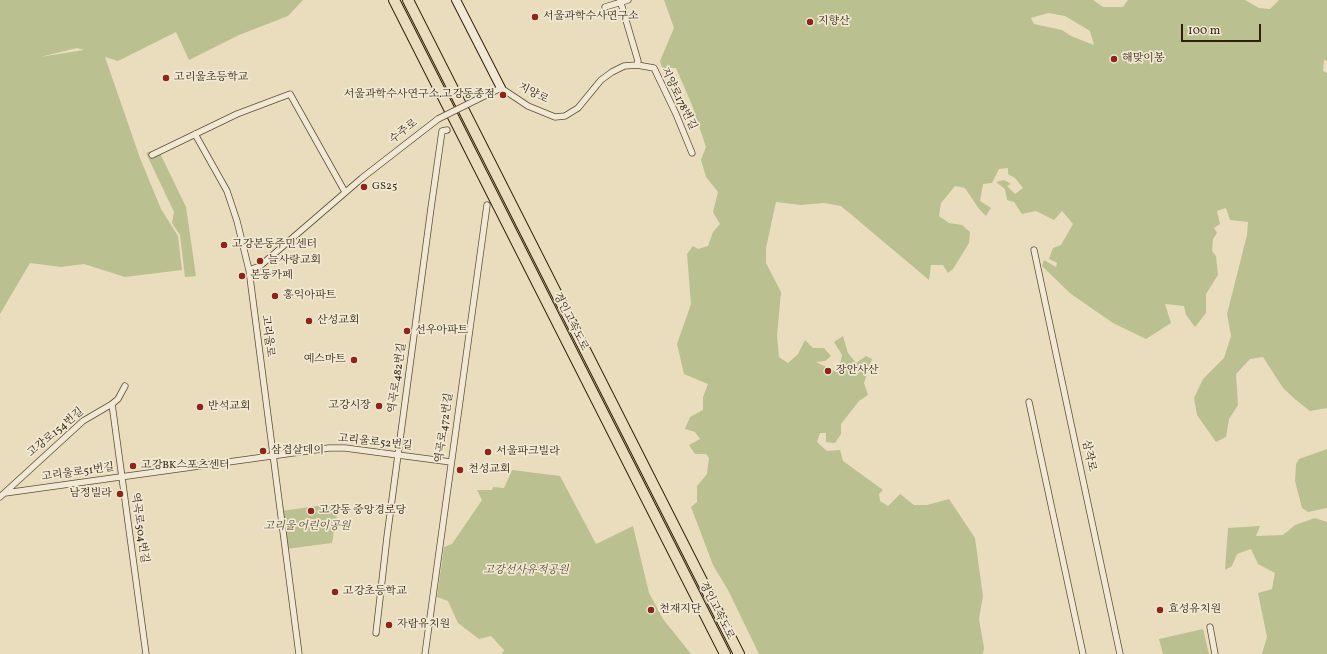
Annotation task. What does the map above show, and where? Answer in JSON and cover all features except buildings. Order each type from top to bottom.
[{"type":"highway","name":"경인고속도로","points":[[394,0],[725,654]]},
{"type":"highway","name":"경인고속도로","points":[[408,0],[739,654]]},
{"type":"street","name":"지양로","points":[[456,0],[501,88],[528,106],[555,117],[565,116],[578,108],[601,80],[612,72],[624,66],[638,65]]},
{"type":"street","points":[[605,7],[628,0]]},
{"type":"street","points":[[621,1],[638,65]]},
{"type":"street","name":"지양로178번길","points":[[638,65],[654,68],[676,114],[692,153]]},
{"type":"street","name":"수주로","points":[[249,270],[260,266],[345,192],[438,119],[501,88]]},
{"type":"street","points":[[152,155],[237,114],[290,94],[345,192]]},
{"type":"street","name":"역곡로482번길","points":[[376,633],[398,456],[442,131],[447,130]]},
{"type":"street","name":"고리울로","points":[[195,134],[227,191],[237,221],[249,270],[272,456],[299,654]]},
{"type":"street","name":"역곡로472번길","points":[[425,654],[487,205]]},
{"type":"street","name":"삼작로","points":[[1034,250],[1120,654]]},
{"type":"street","name":"고강로154번길","points":[[1,495],[83,421],[118,399],[125,386]]},
{"type":"street","points":[[1029,402],[1083,654]]},
{"type":"street","name":"역곡로504번길","points":[[112,404],[146,654]]},
{"type":"street","name":"고리울로52번길","points":[[272,456],[329,448],[345,448],[451,462]]},
{"type":"street","name":"고리울로51번길","points":[[1,495],[272,456]]},
{"type":"street","points":[[1210,627],[1216,654]]},
{"type":"green space","points":[[0,0],[303,0],[288,16],[239,35],[189,60],[176,32],[118,61],[105,57],[140,158],[161,209],[178,236],[182,270],[125,277],[84,264],[61,267],[30,263],[0,314]],"holes":[[[77,48],[84,50],[40,57]]]},
{"type":"green space","points":[[664,0],[1093,0],[1103,7],[1123,7],[1128,0],[1245,0],[1259,8],[1270,9],[1279,0],[1327,0],[1327,61],[1324,60],[1323,71],[1327,73],[1327,408],[1310,411],[1296,400],[1283,388],[1263,357],[1250,359],[1236,374],[1238,405],[1229,419],[1226,437],[1216,442],[1197,415],[1194,398],[1203,379],[1224,358],[1231,336],[1227,314],[1247,235],[1248,222],[1230,220],[1226,208],[1217,211],[1220,224],[1214,228],[1217,233],[1213,239],[1212,251],[1216,256],[1218,275],[1206,294],[1206,313],[1195,327],[1186,315],[1184,306],[1165,304],[1171,323],[1146,339],[1113,323],[1071,294],[1042,266],[1044,260],[1056,267],[1057,263],[1049,259],[1053,248],[1061,245],[1073,224],[1062,211],[1054,220],[1036,211],[1022,214],[1014,202],[1007,200],[1005,189],[996,182],[1004,180],[1011,184],[1007,186],[1015,194],[1023,188],[1015,178],[1008,174],[1008,168],[999,169],[992,183],[983,184],[980,201],[991,208],[986,216],[979,209],[965,188],[955,186],[941,203],[939,216],[949,223],[962,225],[970,232],[969,243],[953,269],[948,273],[943,265],[931,265],[929,280],[841,206],[824,203],[801,205],[776,202],[766,248],[766,263],[781,292],[777,336],[779,357],[788,363],[798,354],[805,340],[813,348],[824,348],[831,356],[825,361],[816,362],[843,375],[846,371],[840,364],[842,355],[834,342],[843,336],[848,353],[856,363],[866,356],[872,359],[864,383],[868,395],[859,401],[841,424],[841,434],[835,443],[826,442],[826,433],[820,433],[817,442],[827,451],[840,450],[843,461],[883,490],[879,494],[880,501],[888,506],[900,494],[914,505],[927,505],[949,499],[975,538],[983,596],[979,619],[984,648],[983,654],[759,654],[728,590],[713,565],[691,507],[697,502],[697,486],[707,474],[709,458],[706,454],[695,454],[689,445],[700,439],[695,432],[685,429],[690,417],[703,410],[703,397],[708,384],[684,374],[677,344],[691,304],[687,254],[693,246],[698,249],[708,246],[713,232],[720,224],[713,212],[718,192],[706,177],[701,160],[706,147],[692,105],[676,68],[662,68],[660,61],[674,28]],"holes":[[[1048,13],[1065,16],[1090,31],[1094,45],[1071,36],[1062,30],[1034,24],[1031,18]]]},
{"type":"green space","points":[[158,149],[186,207],[196,276],[185,277],[180,235],[172,223],[174,212],[146,153]]},
{"type":"green space","points":[[1327,449],[1327,508],[1308,512],[1302,508],[1295,481],[1296,464],[1299,459]]},
{"type":"green space","name":"고강선사유적공원","points":[[512,470],[560,476],[596,544],[633,526],[649,593],[663,619],[691,654],[502,654],[504,650],[491,636],[479,639],[458,623],[448,601],[437,597],[444,547],[452,544],[482,500],[477,490],[492,490],[493,487],[504,488]]},
{"type":"green space","name":"고리울 어린이공원","points":[[339,503],[332,543],[286,549],[281,511]]},
{"type":"green space","points":[[1315,518],[1327,522],[1327,654],[1262,654],[1267,637],[1258,593],[1272,589],[1275,573],[1258,564],[1251,549],[1237,554],[1232,566],[1225,570],[1228,528],[1260,526],[1256,536],[1283,535],[1295,525]]},
{"type":"green space","points":[[1203,629],[1209,654],[1163,654],[1159,639]]},
{"type":"place","name":"서울과학수사연구소","points":[[535,17]]},
{"type":"place","name":"지향산","points":[[810,22]]},
{"type":"place","name":"해맞이봉","points":[[1114,59]]},
{"type":"place","name":"고리울초등학교","points":[[166,78]]},
{"type":"place","name":"서울과학수사연구소.고강동종점","points":[[503,95]]},
{"type":"place","name":"GS25","points":[[364,187]]},
{"type":"place","name":"고강본동주민센터","points":[[224,245]]},
{"type":"place","name":"늘사랑교회","points":[[260,261]]},
{"type":"place","name":"본동카페","points":[[242,276]]},
{"type":"place","name":"홍익아파트","points":[[275,296]]},
{"type":"place","name":"산성교회","points":[[309,321]]},
{"type":"place","name":"선우아파트","points":[[407,331]]},
{"type":"place","name":"예스마트","points":[[354,360]]},
{"type":"place","name":"장안사산","points":[[828,371]]},
{"type":"place","name":"고강시장","points":[[379,406]]},
{"type":"place","name":"반석교회","points":[[200,407]]},
{"type":"place","name":"삼겹살데이","points":[[263,451]]},
{"type":"place","name":"서울파크빌라","points":[[488,452]]},
{"type":"place","name":"고강BK스포츠센터","points":[[133,466]]},
{"type":"place","name":"천성교회","points":[[460,470]]},
{"type":"place","name":"남정빌라","points":[[120,494]]},
{"type":"place","name":"고강동 중앙경로당","points":[[311,511]]},
{"type":"place","name":"고강초등학교","points":[[335,592]]},
{"type":"place","name":"천재지단","points":[[651,610]]},
{"type":"place","name":"효성유치원","points":[[1160,610]]},
{"type":"place","name":"자람유치원","points":[[389,625]]}]
